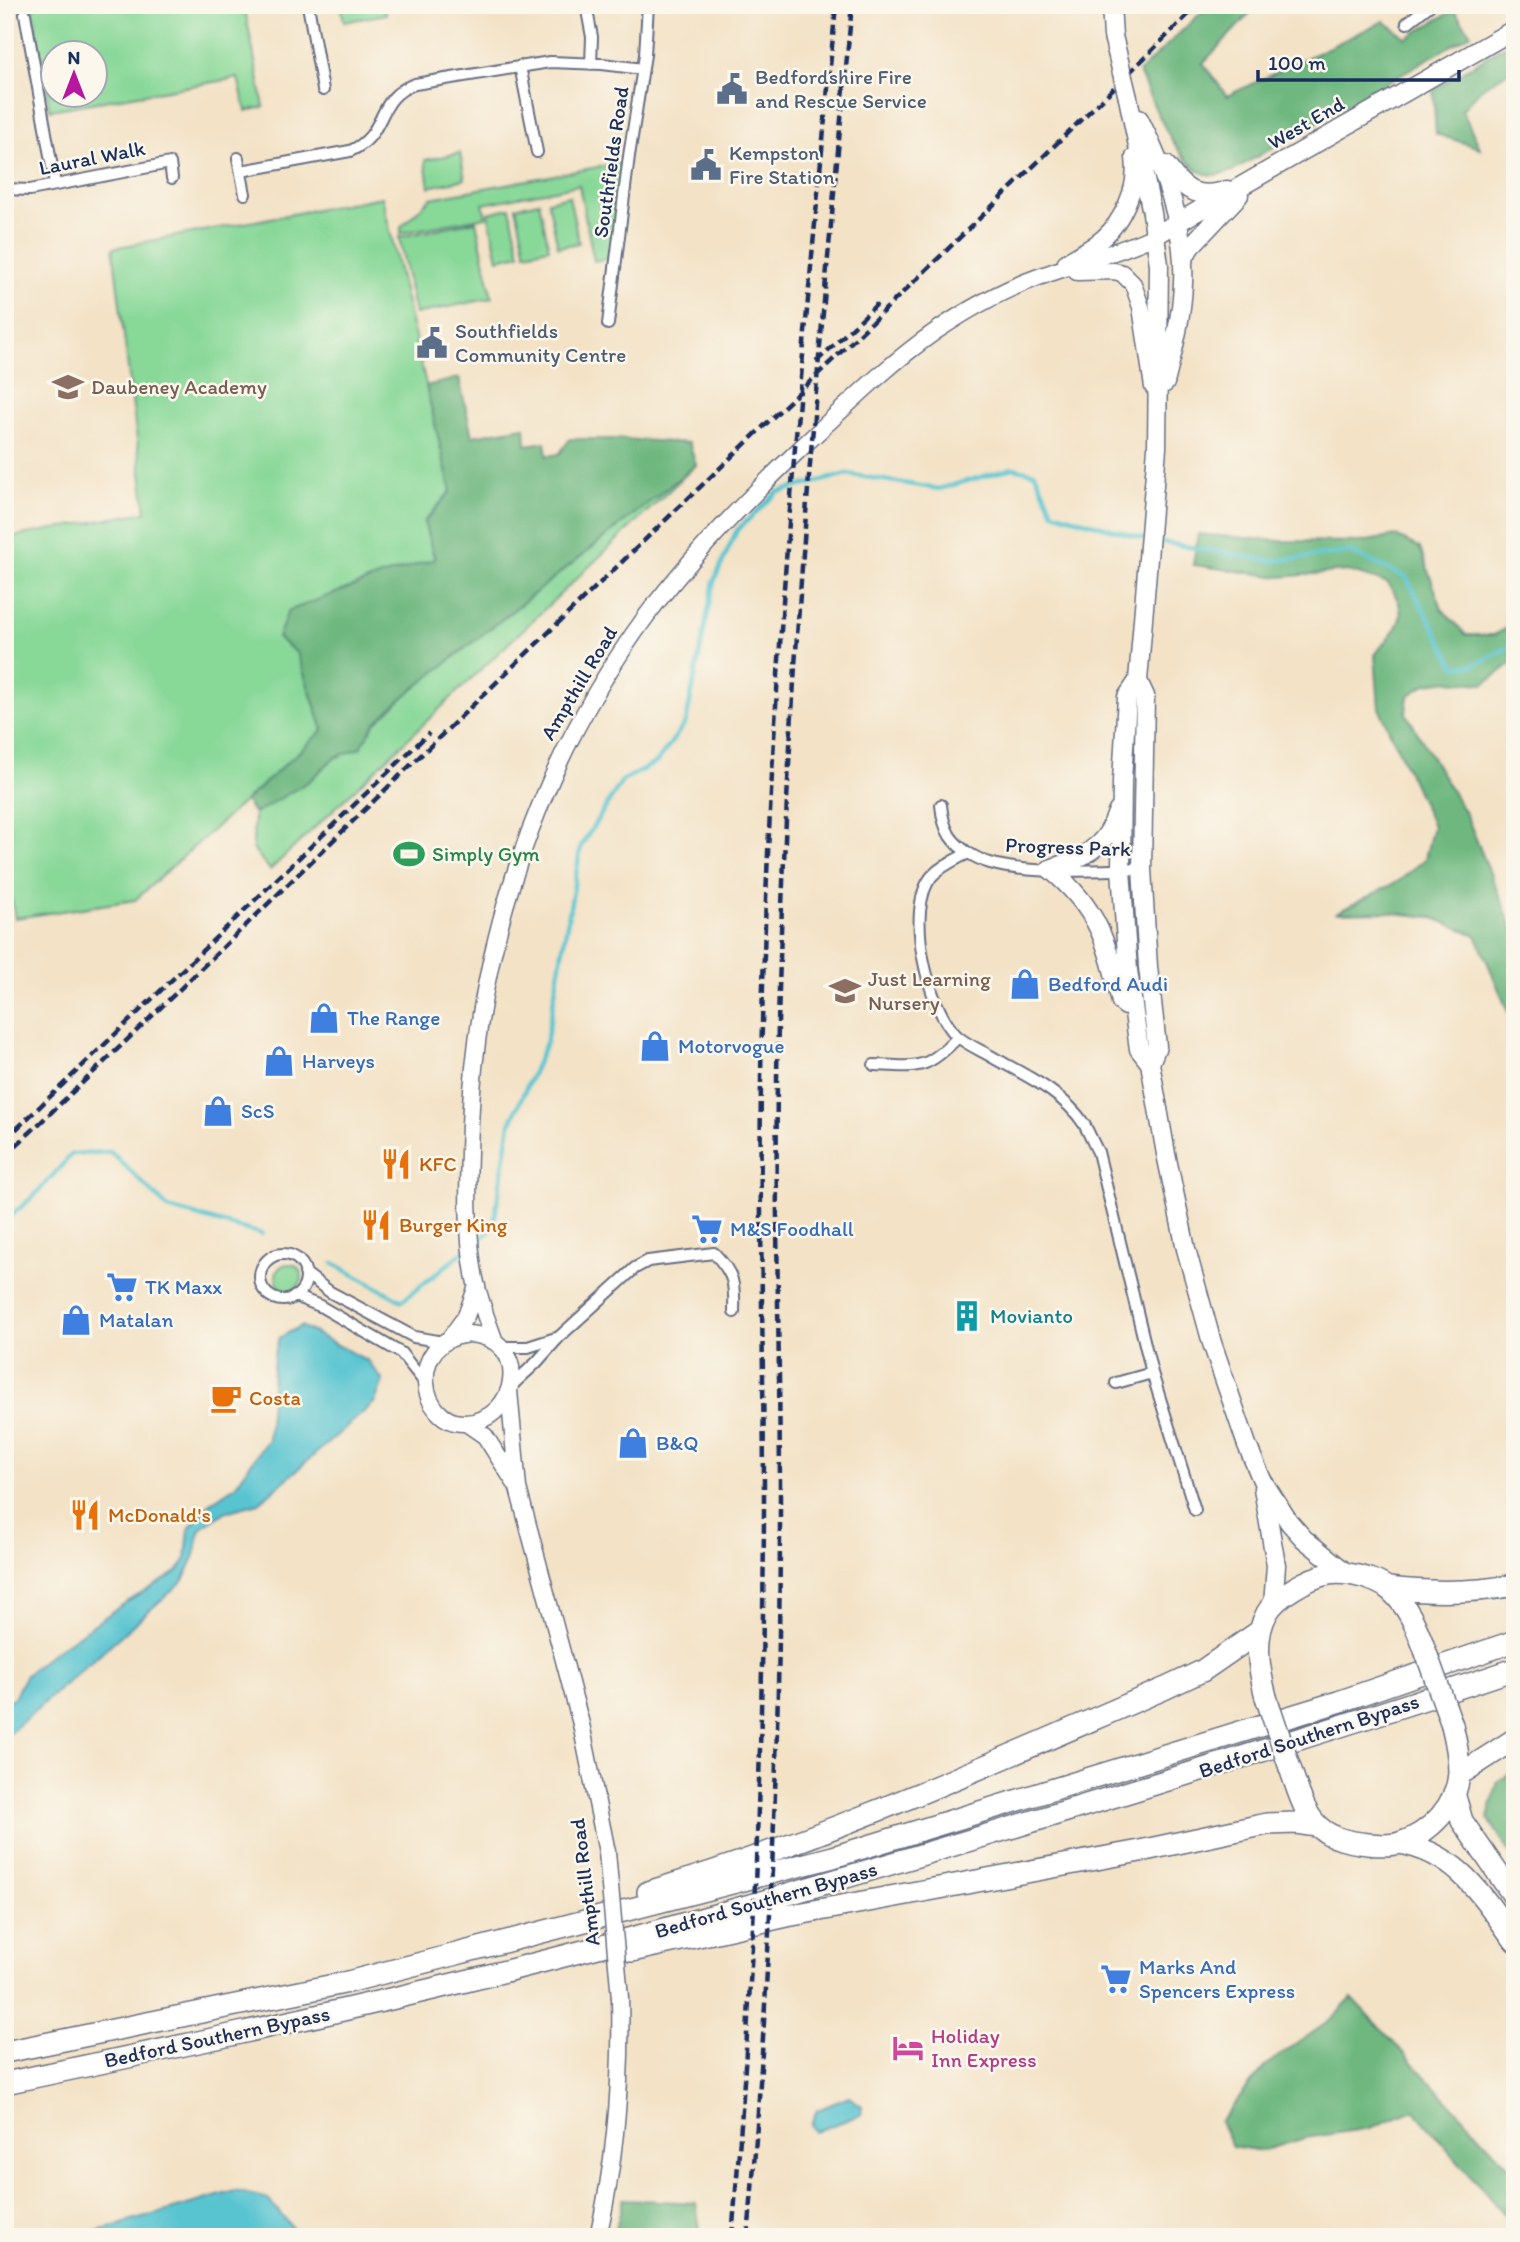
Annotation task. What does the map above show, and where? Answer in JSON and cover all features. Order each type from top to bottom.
[{"type":"highway","points":[[1317,1826],[1304,1805],[1266,1697],[1259,1667],[1260,1631],[1267,1612],[1289,1591],[1309,1580],[1330,1574],[1349,1574],[1388,1588],[1436,1592],[1515,1585]]},
{"type":"highway","points":[[1388,1588],[1405,1605],[1425,1650],[1452,1725],[1458,1750],[1456,1784],[1462,1821],[1515,1898]]},
{"type":"highway","points":[[344,1983],[671,1885],[914,1797],[1202,1671],[1260,1631]]},
{"type":"highway","name":"Bedford Southern Bypass","points":[[5,2052],[344,1983],[833,1857],[1338,1702],[1515,1641]]},
{"type":"highway","name":"Bedford Southern Bypass","points":[[5,2082],[264,2028],[471,1980],[854,1876],[1348,1725],[1515,1669]]},
{"type":"highway","points":[[1399,1843],[1433,1825],[1446,1810],[1456,1784],[1515,1739]]},
{"type":"highway","points":[[471,1980],[592,1960],[787,1916],[1140,1851],[1267,1824],[1296,1823],[1317,1826],[1334,1837],[1357,1843],[1399,1843],[1420,1847],[1437,1855],[1462,1873],[1515,1941]]},
{"type":"main road","points":[[1111,5],[1113,36],[1156,235],[1159,265],[1154,509],[1138,681],[1127,697],[1121,807],[1121,869],[1133,1013],[1139,1049],[1150,1063],[1172,1190],[1186,1249],[1212,1343],[1262,1480],[1276,1565],[1273,1606]]},
{"type":"main road","name":"West End","points":[[1156,235],[1515,29]]},
{"type":"main road","points":[[1128,98],[1148,138],[1170,194],[1183,260],[1181,305],[1158,410]]},
{"type":"main road","name":"Ampthill Road","points":[[1040,277],[1099,242],[1112,231],[1120,219],[1135,186],[1136,175],[1128,98]]},
{"type":"main road","points":[[1148,138],[1185,187],[1207,195],[1250,182]]},
{"type":"main road","points":[[1183,260],[1190,247],[1250,182]]},
{"type":"main road","name":"Ampthill Road","points":[[499,1344],[477,1286],[471,1236],[469,1176],[475,1048],[499,924],[532,826],[565,750],[589,706],[628,643],[667,589],[719,529],[872,383],[926,338],[993,296],[1040,277],[1131,248],[1156,235]]},
{"type":"main road","points":[[1040,277],[1107,270],[1122,273],[1128,278],[1139,297],[1158,410]]},
{"type":"main road","points":[[1138,681],[1145,696],[1142,869],[1148,967],[1157,1046],[1150,1063]]},
{"type":"main road","points":[[1050,869],[1074,861],[1098,846],[1121,807]]},
{"type":"main road","points":[[1050,869],[1070,885],[1092,914],[1109,952],[1121,1002],[1133,1013]]},
{"type":"main road","name":"Ampthill Road","points":[[447,1340],[466,1316],[477,1286]]},
{"type":"main road","points":[[476,1334],[499,1344],[511,1365],[510,1389],[500,1405],[466,1423],[449,1418],[434,1406],[425,1383],[431,1356],[447,1340],[476,1334]]},
{"type":"main road","name":"Ampthill Road","points":[[510,1389],[518,1488],[581,1724],[607,1852],[620,1998],[621,2042],[617,2120],[598,2237]]},
{"type":"main road","name":"Ampthill Road","points":[[466,1423],[485,1436],[518,1488]]},
{"type":"main road","points":[[1262,1480],[1289,1522],[1304,1539],[1349,1574]]},
{"type":"street","points":[[308,5],[323,90]]},
{"type":"street","points":[[586,5],[592,37],[590,64]]},
{"type":"street","name":"Southfields Road","points":[[608,324],[643,69],[648,5]]},
{"type":"street","points":[[1407,23],[1430,5]]},
{"type":"street","points":[[25,14],[55,184]]},
{"type":"street","points":[[241,172],[360,147],[373,135],[390,100],[400,89],[415,84],[550,62],[643,69]]},
{"type":"street","points":[[520,66],[537,152]]},
{"type":"street","points":[[238,158],[245,194]]},
{"type":"street","name":"Laural Walk","points":[[5,189],[30,190],[170,163],[172,178]]},
{"type":"street","name":"Progress Park","points":[[941,804],[943,823],[951,838],[968,853],[989,863],[1017,868],[1142,869]]},
{"type":"street","points":[[968,853],[945,865],[931,877],[923,894],[920,922],[923,963],[933,999],[958,1037],[1036,1081],[1062,1100],[1083,1123],[1098,1153],[1152,1373],[1195,1510]]},
{"type":"street","points":[[874,1065],[923,1065],[938,1058],[958,1037]]},
{"type":"street","points":[[510,1389],[559,1337],[635,1268],[648,1261],[714,1253],[727,1267],[735,1286],[734,1312]]},
{"type":"street","points":[[305,1273],[303,1286],[295,1296],[283,1300],[265,1292],[260,1280],[262,1268],[270,1258],[282,1254],[300,1262],[305,1273],[330,1292],[414,1337],[447,1340]]},
{"type":"street","points":[[295,1296],[320,1306],[401,1353],[425,1383]]},
{"type":"street","points":[[499,1344],[528,1347],[559,1337]]},
{"type":"street","points":[[1116,1383],[1152,1373]]},
{"type":"green space","points":[[32,5],[244,5],[264,107],[246,111],[238,78],[108,100],[108,38],[38,40]]},
{"type":"green space","points":[[341,5],[384,5],[386,14],[344,22]]},
{"type":"green space","points":[[1209,5],[1255,5],[1203,63],[1227,96],[1384,21],[1406,38],[1454,10],[1471,34],[1232,171],[1210,175],[1198,170],[1176,147],[1139,72]]},
{"type":"green space","points":[[1515,39],[1515,68],[1483,87],[1462,110],[1480,148],[1436,134],[1433,90]]},
{"type":"green space","points":[[460,153],[465,179],[429,187],[425,160]]},
{"type":"green space","points":[[625,162],[614,257],[594,261],[579,185],[483,204],[486,217],[401,233],[401,227],[431,198]]},
{"type":"green space","points":[[569,196],[579,243],[558,247],[548,201]]},
{"type":"green space","points":[[382,197],[451,491],[424,522],[435,560],[378,577],[278,638],[297,653],[323,730],[135,900],[15,918],[5,868],[5,538],[146,512],[113,248]]},
{"type":"green space","points":[[539,202],[549,248],[526,253],[516,207]]},
{"type":"green space","points":[[510,208],[520,254],[498,259],[488,213]]},
{"type":"green space","points":[[476,221],[492,298],[415,314],[399,237]]},
{"type":"green space","points":[[459,378],[472,436],[525,427],[526,445],[545,442],[547,456],[559,454],[570,439],[689,443],[696,465],[406,695],[375,723],[360,748],[334,758],[309,781],[254,814],[245,801],[323,730],[297,653],[278,638],[288,611],[435,559],[424,522],[451,491],[426,386]]},
{"type":"green space","points":[[696,465],[270,870],[253,849],[254,814],[309,781],[334,758],[360,748],[375,723],[406,695]]},
{"type":"green space","points":[[1198,534],[1280,541],[1361,542],[1396,536],[1420,548],[1442,609],[1466,635],[1494,635],[1515,624],[1515,661],[1484,684],[1450,681],[1426,684],[1408,696],[1406,713],[1467,817],[1515,934],[1515,1028],[1476,935],[1431,917],[1384,912],[1336,913],[1399,881],[1425,859],[1433,826],[1379,708],[1375,655],[1399,621],[1400,605],[1396,595],[1388,583],[1348,571],[1280,577],[1193,565]]},
{"type":"green space","points":[[289,1264],[298,1268],[302,1277],[298,1286],[289,1290],[280,1286],[276,1277],[280,1268]]},
{"type":"green space","points":[[1515,1771],[1515,1861],[1488,1818],[1498,1781]]},
{"type":"green space","points":[[1352,1998],[1515,2173],[1515,2227],[1414,2110],[1370,2128],[1305,2138],[1262,2151],[1232,2146],[1220,2122],[1266,2065],[1331,2020]]},
{"type":"green space","points":[[623,2199],[696,2203],[701,2237],[614,2237]]},
{"type":"water","points":[[301,1326],[368,1361],[383,1381],[375,1402],[259,1503],[225,1512],[200,1529],[195,1555],[183,1581],[5,1737],[5,1705],[15,1696],[25,1676],[48,1656],[122,1605],[177,1572],[186,1559],[189,1529],[210,1503],[235,1486],[268,1439],[274,1356],[279,1338]]},
{"type":"water","points":[[849,2097],[862,2106],[860,2115],[815,2132],[811,2124],[817,2110]]},
{"type":"water","points":[[235,2191],[268,2199],[292,2228],[295,2237],[62,2237],[81,2236]]},
{"type":"waterway","points":[[474,1243],[493,1229],[510,1124],[546,1043],[581,846],[622,781],[657,762],[686,722],[714,581],[737,530],[778,492],[847,474],[939,489],[1013,468],[1035,473],[1053,512],[1145,539]]},
{"type":"waterway","points":[[1154,541],[1272,561],[1350,552],[1406,577],[1455,666],[1474,665],[1515,644]]},
{"type":"waterway","points":[[5,1221],[36,1194],[72,1154],[111,1152],[168,1208],[262,1234]]},
{"type":"waterway","points":[[333,1263],[402,1301],[467,1249]]},
{"type":"railway","points":[[732,2237],[751,1964],[762,1690],[764,1507],[761,1084],[766,896],[780,641],[836,5]]},
{"type":"railway","points":[[748,2237],[767,1964],[778,1690],[780,1507],[777,1084],[782,896],[806,514],[852,5]]},
{"type":"railway","points":[[5,1156],[1198,5]]},
{"type":"railway","points":[[816,362],[877,304]]},
{"type":"railway","points":[[5,1140],[429,733]]},
{"type":"place","name":"Bedfordshire Fire and Rescue Service","points":[[732,89]]},
{"type":"place","name":"Kempston Fire Station","points":[[706,165]]},
{"type":"place","name":"Southfields Community Centre","points":[[432,343]]},
{"type":"place","name":"Daubeney Academy","points":[[68,387]]},
{"type":"place","name":"Simply Gym","points":[[409,854]]},
{"type":"place","name":"Bedford Audi","points":[[1025,984]]},
{"type":"place","name":"Just Learning Nursery","points":[[845,991]]},
{"type":"place","name":"The Range","points":[[324,1018]]},
{"type":"place","name":"Motorvogue","points":[[655,1046]]},
{"type":"place","name":"Harveys","points":[[279,1061]]},
{"type":"place","name":"ScS","points":[[218,1111]]},
{"type":"place","name":"KFC","points":[[396,1164]]},
{"type":"place","name":"Burger King","points":[[376,1225]]},
{"type":"place","name":"M&S Foodhall","points":[[707,1229]]},
{"type":"place","name":"TK Maxx","points":[[122,1287]]},
{"type":"place","name":"Movianto","points":[[967,1316]]},
{"type":"place","name":"Matalan","points":[[76,1320]]},
{"type":"place","name":"Costa","points":[[226,1398]]},
{"type":"place","name":"B&Q","points":[[633,1443]]},
{"type":"place","name":"McDonald's","points":[[85,1515]]},
{"type":"place","name":"Marks And Spencers Express","points":[[1116,1979]]},
{"type":"place","name":"Holiday Inn Express","points":[[908,2048]]}]
